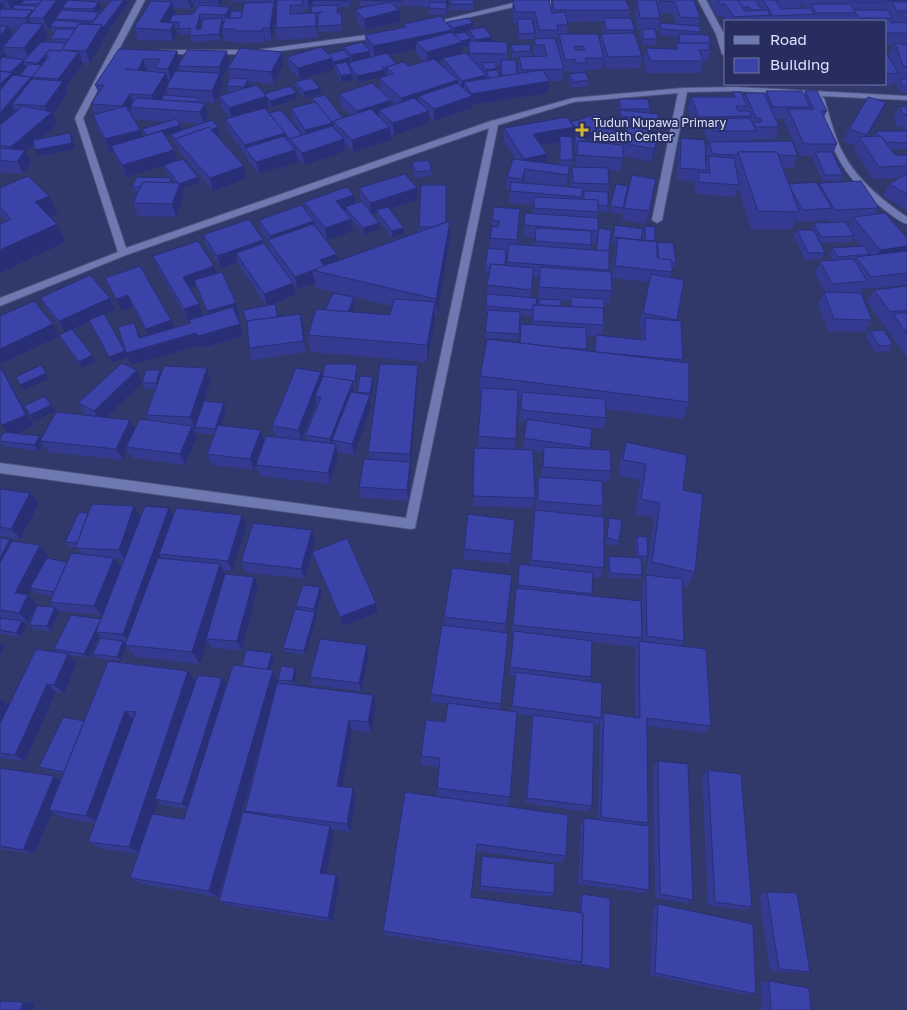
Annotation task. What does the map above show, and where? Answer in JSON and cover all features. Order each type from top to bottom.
[{"type":"street","points":[[124,253],[80,118],[141,0]]},
{"type":"street","points":[[498,0],[513,5]]},
{"type":"street","points":[[702,0],[723,34]]},
{"type":"street","points":[[420,26],[513,5],[577,2]]},
{"type":"street","points":[[153,52],[257,52],[364,39],[392,33]]},
{"type":"street","points":[[115,52],[124,52]]},
{"type":"street","points":[[0,302],[124,253],[494,123],[573,100],[735,86],[907,98]]},
{"type":"street","points":[[657,220],[683,90]]},
{"type":"street","points":[[818,91],[838,153],[858,181],[888,209],[907,222]]},
{"type":"street","points":[[0,468],[411,524],[494,123]]},
{"type":"building","points":[[0,0],[9,0],[0,4]]},
{"type":"building","points":[[24,0],[42,0],[39,4],[21,4]]},
{"type":"building","points":[[42,0],[57,0],[43,18],[28,18]]},
{"type":"building","points":[[68,0],[99,2],[93,9],[62,8]]},
{"type":"building","points":[[112,0],[124,0],[103,28],[102,25],[91,24]]},
{"type":"building","points":[[194,0],[219,0],[218,2],[193,2]]},
{"type":"building","points":[[277,0],[303,0],[303,5],[290,5],[290,14],[316,13],[316,26],[276,28]]},
{"type":"building","points":[[312,0],[349,0],[349,1]]},
{"type":"building","points":[[360,0],[401,0],[401,1]]},
{"type":"building","points":[[450,0],[474,0],[474,4],[450,4]]},
{"type":"building","points":[[513,0],[549,0],[552,13],[565,12],[568,25],[557,25],[558,30],[539,30],[535,12],[515,12]]},
{"type":"building","points":[[552,0],[626,0],[630,10],[554,10]]},
{"type":"building","points":[[637,0],[656,0],[660,18],[640,18]]},
{"type":"building","points":[[659,0],[694,0],[700,18],[680,17],[675,2]]},
{"type":"building","points":[[718,0],[738,0],[745,11],[767,10],[771,15],[734,17],[725,4],[720,4]]},
{"type":"building","points":[[738,0],[755,0],[762,10],[751,10],[749,7],[743,8]]},
{"type":"building","points":[[763,0],[775,0],[781,9],[809,8],[815,14],[773,16]]},
{"type":"building","points":[[850,0],[885,0],[886,2],[851,2]]},
{"type":"building","points":[[151,1],[172,2],[160,22],[174,23],[170,30],[134,28]]},
{"type":"building","points":[[274,2],[270,28],[263,28],[263,31],[222,29],[225,18],[241,18],[244,3]]},
{"type":"building","points":[[390,2],[399,10],[364,19],[355,9]]},
{"type":"building","points":[[430,2],[447,3],[446,9],[429,8]]},
{"type":"building","points":[[892,2],[907,2],[907,11],[897,11]]},
{"type":"building","points":[[811,4],[850,4],[856,13],[816,13]]},
{"type":"building","points":[[15,5],[37,6],[33,12],[32,10],[12,9]]},
{"type":"building","points":[[199,5],[230,7],[225,15],[200,14],[196,29],[201,29],[203,19],[222,18],[219,34],[189,36],[191,28],[178,29],[180,22],[170,22],[172,15],[193,14]]},
{"type":"building","points":[[338,5],[337,13],[341,13],[342,25],[318,26],[318,14],[323,12],[311,13],[312,6]]},
{"type":"building","points":[[0,9],[32,10],[26,18],[0,17]]},
{"type":"building","points":[[62,10],[99,12],[93,21],[55,19]]},
{"type":"building","points":[[854,10],[887,10],[893,18],[859,18]]},
{"type":"building","points":[[232,11],[243,11],[240,18],[229,18]]},
{"type":"building","points":[[441,16],[452,30],[373,46],[365,35],[406,27],[404,24]]},
{"type":"building","points":[[468,18],[473,23],[453,28],[447,22]]},
{"type":"building","points":[[604,18],[631,18],[635,30],[606,30]]},
{"type":"building","points":[[517,19],[532,19],[535,33],[519,34]]},
{"type":"building","points":[[55,20],[90,23],[79,24],[76,28],[50,27]]},
{"type":"building","points":[[887,20],[890,20],[891,23],[907,22],[907,33],[887,33]]},
{"type":"building","points":[[23,23],[43,24],[24,48],[3,47]]},
{"type":"building","points":[[660,23],[700,26],[700,32],[661,29]]},
{"type":"building","points":[[79,24],[102,25],[86,51],[63,50],[79,52],[58,79],[32,77],[49,56],[45,55],[49,50],[61,51]]},
{"type":"building","points":[[0,26],[8,26],[0,35]]},
{"type":"building","points":[[484,27],[492,37],[476,40],[469,30]]},
{"type":"building","points":[[57,29],[75,29],[69,39],[50,39]]},
{"type":"building","points":[[642,29],[655,29],[657,39],[643,39]]},
{"type":"building","points":[[451,32],[463,42],[427,52],[416,42]]},
{"type":"building","points":[[465,32],[471,39],[461,41],[454,34]]},
{"type":"building","points":[[634,33],[642,56],[608,57],[601,34]]},
{"type":"building","points":[[559,34],[598,34],[604,58],[585,58],[587,63],[575,63],[575,59],[565,60]],"holes":[[[583,46],[585,50],[576,50],[574,47]]]},
{"type":"building","points":[[679,34],[709,35],[711,48],[709,48],[708,43],[680,43]]},
{"type":"building","points":[[555,38],[564,69],[522,70],[519,57],[547,56],[544,45],[535,45],[534,39]]},
{"type":"building","points":[[469,41],[507,42],[508,54],[469,53]]},
{"type":"building","points":[[41,42],[66,43],[61,51],[49,50],[38,63],[23,62]]},
{"type":"building","points":[[362,42],[370,51],[351,55],[344,47]]},
{"type":"building","points":[[676,43],[708,43],[710,50],[699,50],[703,61],[650,61],[646,48],[678,49]]},
{"type":"building","points":[[895,43],[907,45],[907,67],[903,66]]},
{"type":"building","points":[[530,44],[531,51],[513,52],[511,45]]},
{"type":"building","points":[[321,47],[332,58],[298,68],[287,57]]},
{"type":"building","points":[[240,48],[282,52],[271,72],[228,68]]},
{"type":"building","points":[[119,49],[177,51],[168,69],[155,68],[160,59],[143,59],[138,70],[125,69],[166,73],[152,95],[130,94],[122,106],[91,104],[104,85],[95,85]]},
{"type":"building","points":[[187,50],[227,51],[219,67],[178,66]]},
{"type":"building","points":[[343,50],[350,57],[334,62],[328,54]]},
{"type":"building","points":[[387,53],[396,64],[387,68],[382,66],[384,70],[357,76],[348,63]]},
{"type":"building","points":[[466,53],[486,75],[462,81],[443,58]]},
{"type":"building","points":[[887,54],[898,73],[887,74]]},
{"type":"building","points":[[3,57],[24,60],[10,72],[0,71],[0,60]]},
{"type":"building","points":[[434,59],[458,80],[401,98],[379,78],[394,74],[386,67],[403,62],[409,66]]},
{"type":"building","points":[[501,60],[516,60],[517,74],[502,76]]},
{"type":"building","points":[[347,62],[352,74],[341,76],[335,64]]},
{"type":"building","points":[[494,62],[497,68],[486,70],[481,63]]},
{"type":"building","points":[[29,64],[42,65],[32,79],[31,77],[20,76]]},
{"type":"building","points":[[497,70],[500,77],[489,78],[486,71]]},
{"type":"building","points":[[542,70],[550,81],[471,94],[464,82]]},
{"type":"building","points":[[0,71],[12,73],[0,84]]},
{"type":"building","points":[[175,71],[220,73],[212,91],[166,88]]},
{"type":"building","points":[[585,72],[589,80],[573,82],[569,74]]},
{"type":"building","points":[[13,75],[31,77],[0,113],[0,90]]},
{"type":"building","points":[[230,78],[248,79],[244,87],[226,86]]},
{"type":"building","points":[[311,78],[320,88],[304,92],[295,82]]},
{"type":"building","points":[[32,79],[63,81],[45,106],[12,104]]},
{"type":"building","points":[[900,79],[907,79],[907,86],[902,86]]},
{"type":"building","points":[[372,83],[391,100],[357,111],[339,94]]},
{"type":"building","points":[[457,83],[472,96],[434,109],[419,96]]},
{"type":"building","points":[[256,85],[267,96],[229,108],[219,96]]},
{"type":"building","points":[[290,86],[296,93],[270,101],[264,94]]},
{"type":"building","points":[[766,91],[802,91],[810,107],[773,107]]},
{"type":"building","points":[[805,91],[817,91],[827,111],[821,111],[837,144],[804,144],[788,109],[814,109]]},
{"type":"building","points":[[733,92],[741,92],[747,106],[736,106],[738,111],[750,111],[752,116],[699,117],[691,97],[735,97]]},
{"type":"building","points":[[745,93],[764,93],[779,127],[756,127],[753,122],[762,122],[760,118],[756,118]]},
{"type":"building","points":[[164,95],[199,98],[197,102],[161,100]]},
{"type":"building","points":[[325,95],[343,118],[331,122],[312,98]]},
{"type":"building","points":[[868,97],[886,102],[867,135],[849,129]]},
{"type":"building","points":[[136,98],[205,103],[200,112],[130,107]]},
{"type":"building","points":[[414,98],[429,111],[393,123],[379,110]]},
{"type":"building","points":[[619,99],[648,99],[650,109],[621,109]]},
{"type":"building","points":[[316,102],[332,123],[305,130],[291,108]]},
{"type":"building","points":[[23,106],[52,112],[11,147],[0,145],[0,125]]},
{"type":"building","points":[[126,106],[140,130],[105,139],[93,115]]},
{"type":"building","points":[[900,106],[907,107],[907,115],[902,114]]},
{"type":"building","points":[[265,108],[285,133],[245,145],[225,119]]},
{"type":"building","points":[[371,109],[390,127],[352,140],[333,121]]},
{"type":"building","points":[[281,110],[302,135],[289,139],[269,113]]},
{"type":"building","points":[[620,110],[658,114],[658,120],[620,116]]},
{"type":"building","points":[[597,114],[611,127],[605,129],[598,127],[596,131],[584,135],[571,122]]},
{"type":"building","points":[[567,117],[574,127],[533,134],[547,154],[524,159],[504,128]]},
{"type":"building","points":[[750,118],[756,131],[713,131],[708,119]]},
{"type":"building","points":[[176,119],[180,125],[147,135],[142,129]]},
{"type":"building","points":[[212,120],[218,127],[211,130],[209,127],[175,139],[171,134]]},
{"type":"building","points":[[332,126],[344,139],[302,153],[290,139]]},
{"type":"building","points":[[628,126],[657,132],[655,139],[626,133]]},
{"type":"building","points":[[209,127],[244,166],[210,178],[175,139]]},
{"type":"building","points":[[598,127],[658,140],[654,149],[594,137]]},
{"type":"building","points":[[162,131],[174,150],[122,165],[111,146]]},
{"type":"building","points":[[876,131],[907,131],[907,143],[886,142]]},
{"type":"building","points":[[70,133],[72,143],[35,150],[33,140]]},
{"type":"building","points":[[284,136],[295,150],[256,162],[245,148]]},
{"type":"building","points":[[560,136],[572,137],[573,160],[560,160]]},
{"type":"building","points":[[575,136],[585,137],[586,141],[578,141],[578,144],[575,144]]},
{"type":"building","points":[[881,136],[895,155],[907,155],[907,166],[879,167],[859,137]]},
{"type":"building","points":[[681,138],[705,140],[706,170],[680,168]]},
{"type":"building","points":[[578,141],[623,145],[623,158],[577,155]]},
{"type":"building","points":[[792,141],[798,156],[778,155],[777,152],[738,152],[737,155],[713,154],[709,142]]},
{"type":"building","points":[[0,148],[25,150],[17,162],[0,160]]},
{"type":"building","points":[[738,152],[777,152],[799,212],[758,211]]},
{"type":"building","points":[[815,152],[832,152],[843,175],[825,175]]},
{"type":"building","points":[[708,156],[734,158],[739,185],[699,182],[698,172],[710,173]]},
{"type":"building","points":[[183,159],[198,177],[179,184],[164,165]]},
{"type":"building","points":[[513,159],[570,166],[568,175],[525,169],[522,179],[507,177]]},
{"type":"building","points":[[428,160],[432,170],[415,172],[412,162]]},
{"type":"building","points":[[572,167],[608,168],[609,184],[573,183]]},
{"type":"building","points":[[405,174],[417,188],[370,203],[359,188]]},
{"type":"building","points":[[907,174],[907,194],[889,184]]},
{"type":"building","points":[[632,175],[656,179],[649,211],[624,208]]},
{"type":"building","points":[[28,176],[49,196],[35,202],[57,224],[0,250],[0,224],[11,219],[0,207],[0,188]]},
{"type":"building","points":[[137,177],[171,178],[169,183],[143,182],[140,187],[132,187]]},
{"type":"building","points":[[861,181],[879,208],[835,210],[819,183]]},
{"type":"building","points":[[143,182],[180,183],[172,204],[133,203]]},
{"type":"building","points":[[511,182],[582,188],[582,197],[510,191]]},
{"type":"building","points":[[816,182],[832,208],[803,210],[789,184]]},
{"type":"building","points":[[616,184],[628,186],[623,208],[610,206]]},
{"type":"building","points":[[421,185],[446,185],[446,222],[433,227],[419,227]]},
{"type":"building","points":[[347,187],[354,195],[336,201],[351,219],[325,228],[304,202]]},
{"type":"building","points":[[584,191],[608,192],[608,206],[598,205],[598,200],[584,200]]},
{"type":"building","points":[[534,197],[598,200],[598,212],[534,208]]},
{"type":"building","points":[[362,201],[379,223],[363,228],[345,207]]},
{"type":"building","points":[[301,205],[314,221],[270,236],[259,220]]},
{"type":"building","points":[[388,207],[404,228],[392,231],[376,210]]},
{"type":"building","points":[[494,207],[520,209],[517,240],[490,238],[492,226],[498,227],[499,221],[492,220]]},
{"type":"building","points":[[525,213],[598,218],[598,231],[524,225]]},
{"type":"building","points":[[885,213],[907,238],[907,246],[880,250],[853,217]]},
{"type":"building","points":[[249,219],[263,240],[217,256],[203,235]]},
{"type":"building","points":[[450,221],[436,299],[312,270]]},
{"type":"building","points":[[846,222],[854,236],[821,237],[814,223]]},
{"type":"building","points":[[313,224],[337,254],[320,260],[324,266],[295,277],[268,240]]},
{"type":"building","points":[[615,225],[643,229],[641,240],[613,237]]},
{"type":"building","points":[[645,226],[655,227],[655,241],[645,240]]},
{"type":"building","points":[[536,228],[591,231],[591,245],[535,241]]},
{"type":"building","points":[[599,228],[611,230],[609,251],[596,251]]},
{"type":"building","points":[[797,230],[814,230],[825,253],[808,253]]},
{"type":"building","points":[[618,238],[657,242],[657,258],[672,260],[672,272],[615,266]]},
{"type":"building","points":[[198,241],[214,266],[183,277],[199,304],[184,309],[153,256]]},
{"type":"building","points":[[657,242],[673,243],[676,263],[672,263],[672,260],[659,259]]},
{"type":"building","points":[[264,243],[293,283],[264,294],[236,253]]},
{"type":"building","points":[[509,244],[609,251],[609,270],[507,262]]},
{"type":"building","points":[[864,246],[870,254],[838,257],[832,248]]},
{"type":"building","points":[[488,248],[506,250],[505,265],[491,264],[490,267],[485,266]]},
{"type":"building","points":[[907,251],[907,273],[871,277],[856,257]]},
{"type":"building","points":[[854,259],[867,281],[832,284],[820,261]]},
{"type":"building","points":[[491,264],[534,268],[531,290],[487,285]]},
{"type":"building","points":[[140,266],[171,320],[146,329],[128,295],[116,299],[105,278]]},
{"type":"building","points":[[540,267],[611,272],[612,291],[539,287]]},
{"type":"building","points":[[222,272],[236,303],[207,311],[194,280]]},
{"type":"building","points":[[651,274],[684,280],[677,320],[643,313]]},
{"type":"building","points":[[90,275],[110,298],[59,321],[40,298]]},
{"type":"building","points":[[907,286],[907,310],[890,312],[874,290]]},
{"type":"building","points":[[824,292],[861,293],[872,320],[834,319]]},
{"type":"building","points":[[333,293],[354,297],[348,312],[325,310]]},
{"type":"building","points":[[487,294],[537,298],[536,305],[533,305],[533,310],[486,306]]},
{"type":"building","points":[[571,297],[604,299],[604,312],[603,308],[571,307]]},
{"type":"building","points":[[394,299],[435,302],[427,345],[308,335],[316,309],[390,315]]},
{"type":"building","points":[[539,299],[561,300],[561,306],[539,305]]},
{"type":"building","points":[[34,301],[53,324],[0,349],[0,316]]},
{"type":"building","points":[[275,304],[278,317],[246,322],[243,310]]},
{"type":"building","points":[[533,305],[603,308],[604,325],[533,321]]},
{"type":"building","points":[[233,307],[240,324],[198,336],[196,333],[126,353],[118,327],[134,323],[139,338],[191,323],[189,320]]},
{"type":"building","points":[[488,310],[520,312],[519,334],[485,332]]},
{"type":"building","points":[[907,312],[907,334],[893,314]]},
{"type":"building","points":[[104,314],[125,351],[109,357],[89,320]]},
{"type":"building","points":[[300,314],[304,341],[249,348],[247,321]]},
{"type":"building","points":[[645,318],[681,321],[683,360],[595,352],[596,335],[645,340]]},
{"type":"building","points":[[521,324],[586,328],[587,349],[520,343]]},
{"type":"building","points":[[72,329],[92,355],[79,362],[59,335]]},
{"type":"building","points":[[884,330],[893,345],[879,346],[870,331]]},
{"type":"building","points":[[487,339],[689,363],[689,402],[480,376]]},
{"type":"building","points":[[122,363],[137,370],[94,411],[78,403]]},
{"type":"building","points":[[325,364],[357,364],[355,381],[322,377]]},
{"type":"building","points":[[380,364],[418,365],[410,454],[368,452]]},
{"type":"building","points":[[41,365],[46,373],[20,385],[16,377]]},
{"type":"building","points":[[0,366],[26,415],[2,425],[0,421]]},
{"type":"building","points":[[164,366],[207,368],[190,417],[146,415]]},
{"type":"building","points":[[296,368],[321,372],[298,430],[272,426]]},
{"type":"building","points":[[146,370],[160,370],[156,383],[142,383]]},
{"type":"building","points":[[323,376],[353,381],[330,439],[305,435],[321,397],[315,396]]},
{"type":"building","points":[[360,376],[373,377],[370,393],[357,392]]},
{"type":"building","points":[[482,388],[518,390],[516,439],[478,436]]},
{"type":"building","points":[[351,392],[370,395],[352,444],[332,440]]},
{"type":"building","points":[[522,392],[605,399],[606,418],[521,410]]},
{"type":"building","points":[[45,396],[51,405],[30,415],[24,406]]},
{"type":"building","points":[[204,401],[224,403],[215,429],[195,427]]},
{"type":"building","points":[[56,412],[130,420],[116,449],[40,441]]},
{"type":"building","points":[[140,419],[192,426],[180,454],[126,447]]},
{"type":"building","points":[[527,419],[592,429],[590,448],[524,438]]},
{"type":"building","points":[[218,425],[261,430],[250,459],[207,454]]},
{"type":"building","points":[[4,432],[40,436],[34,445],[0,441]]},
{"type":"building","points":[[266,436],[336,444],[328,473],[256,465]]},
{"type":"building","points":[[626,442],[687,455],[683,490],[703,494],[695,572],[652,562],[660,503],[641,499],[646,464],[623,460]]},
{"type":"building","points":[[544,447],[610,450],[611,471],[543,467]]},
{"type":"building","points":[[474,448],[533,450],[535,498],[473,496]]},
{"type":"building","points":[[364,459],[410,462],[407,490],[359,487]]},
{"type":"building","points":[[538,477],[602,481],[603,506],[538,501]]},
{"type":"building","points":[[0,489],[30,493],[11,529],[0,527]]},
{"type":"building","points":[[92,504],[134,506],[119,550],[75,548]]},
{"type":"building","points":[[145,506],[169,508],[123,634],[96,632]]},
{"type":"building","points":[[176,508],[242,515],[228,561],[159,554]]},
{"type":"building","points":[[535,510],[604,517],[604,568],[531,560]]},
{"type":"building","points":[[79,512],[88,513],[77,543],[65,542]]},
{"type":"building","points":[[468,514],[515,520],[511,554],[464,549]]},
{"type":"building","points":[[609,518],[622,520],[619,541],[607,538]]},
{"type":"building","points":[[253,523],[312,530],[301,569],[241,562]]},
{"type":"building","points":[[637,536],[647,537],[648,556],[638,556]]},
{"type":"building","points":[[0,538],[10,539],[0,558]]},
{"type":"building","points":[[347,538],[376,603],[340,617],[312,552]]},
{"type":"building","points":[[12,541],[40,545],[15,593],[28,595],[19,613],[0,610],[0,563]]},
{"type":"building","points":[[71,553],[114,558],[94,606],[50,602]]},
{"type":"building","points":[[609,556],[641,558],[642,575],[610,573]]},
{"type":"building","points":[[47,558],[67,562],[54,592],[30,588]]},
{"type":"building","points":[[158,558],[220,564],[192,652],[125,645]]},
{"type":"building","points":[[519,564],[593,573],[592,594],[518,585]]},
{"type":"building","points":[[452,568],[512,575],[506,624],[444,617]]},
{"type":"building","points":[[225,574],[254,577],[237,641],[206,639]]},
{"type":"building","points":[[646,575],[682,579],[684,641],[647,636]]},
{"type":"building","points":[[303,585],[320,587],[314,609],[296,606]]},
{"type":"building","points":[[516,588],[641,601],[642,638],[513,625]]},
{"type":"building","points":[[37,606],[55,607],[47,626],[29,625]]},
{"type":"building","points":[[295,609],[315,612],[304,651],[283,648]]},
{"type":"building","points":[[71,615],[101,619],[84,654],[54,649]]},
{"type":"building","points":[[0,618],[22,621],[16,633],[0,630]]},
{"type":"building","points":[[442,625],[508,633],[501,704],[431,694]]},
{"type":"building","points":[[514,631],[592,641],[591,677],[510,667]]},
{"type":"building","points":[[100,638],[123,641],[117,657],[93,654]]},
{"type":"building","points":[[320,639],[367,645],[359,683],[310,677]]},
{"type":"building","points":[[639,641],[706,649],[711,726],[647,718],[648,823],[601,817],[604,713],[640,718]]},
{"type":"building","points":[[36,649],[68,654],[54,685],[47,684],[15,755],[0,753],[0,724]]},
{"type":"building","points":[[246,650],[272,653],[267,670],[242,666]]},
{"type":"building","points":[[108,661],[188,671],[129,847],[88,842],[136,712],[125,711],[86,816],[49,810]]},
{"type":"building","points":[[233,665],[273,670],[209,891],[130,878],[152,814],[184,819]]},
{"type":"building","points":[[281,666],[295,668],[292,681],[278,680]]},
{"type":"building","points":[[516,672],[602,683],[601,718],[512,706]]},
{"type":"building","points":[[198,675],[222,678],[182,804],[155,799]]},
{"type":"building","points":[[277,683],[373,695],[368,722],[349,720],[337,786],[353,788],[347,824],[245,811]]},
{"type":"building","points":[[448,703],[517,712],[510,797],[437,788],[440,758],[421,756],[426,720],[445,722]]},
{"type":"building","points":[[533,715],[594,723],[592,806],[527,798]]},
{"type":"building","points":[[63,717],[84,721],[64,772],[39,767]]},
{"type":"building","points":[[658,761],[688,764],[693,900],[660,894]]},
{"type":"building","points":[[0,768],[54,776],[23,850],[0,846]]},
{"type":"building","points":[[708,770],[741,774],[752,907],[715,902]]},
{"type":"building","points":[[405,792],[568,815],[566,856],[477,844],[471,897],[583,913],[582,962],[383,931]]},
{"type":"building","points":[[243,812],[330,826],[320,873],[336,875],[328,918],[219,901]]},
{"type":"building","points":[[584,818],[649,826],[649,890],[582,880]]},
{"type":"building","points":[[482,856],[555,864],[554,893],[480,886]]},
{"type":"building","points":[[767,892],[797,893],[810,972],[779,969]]},
{"type":"building","points":[[582,894],[610,898],[610,969],[580,964],[582,962]]},
{"type":"building","points":[[658,904],[753,924],[756,994],[655,973]]},
{"type":"building","points":[[769,981],[809,988],[811,1010],[771,1010]]},
{"type":"building","points":[[0,1001],[23,1002],[21,1010],[0,1010]]},
{"type":"place","name":"Tudun Nupawa Primary Health Center","points":[[582,130]]}]
